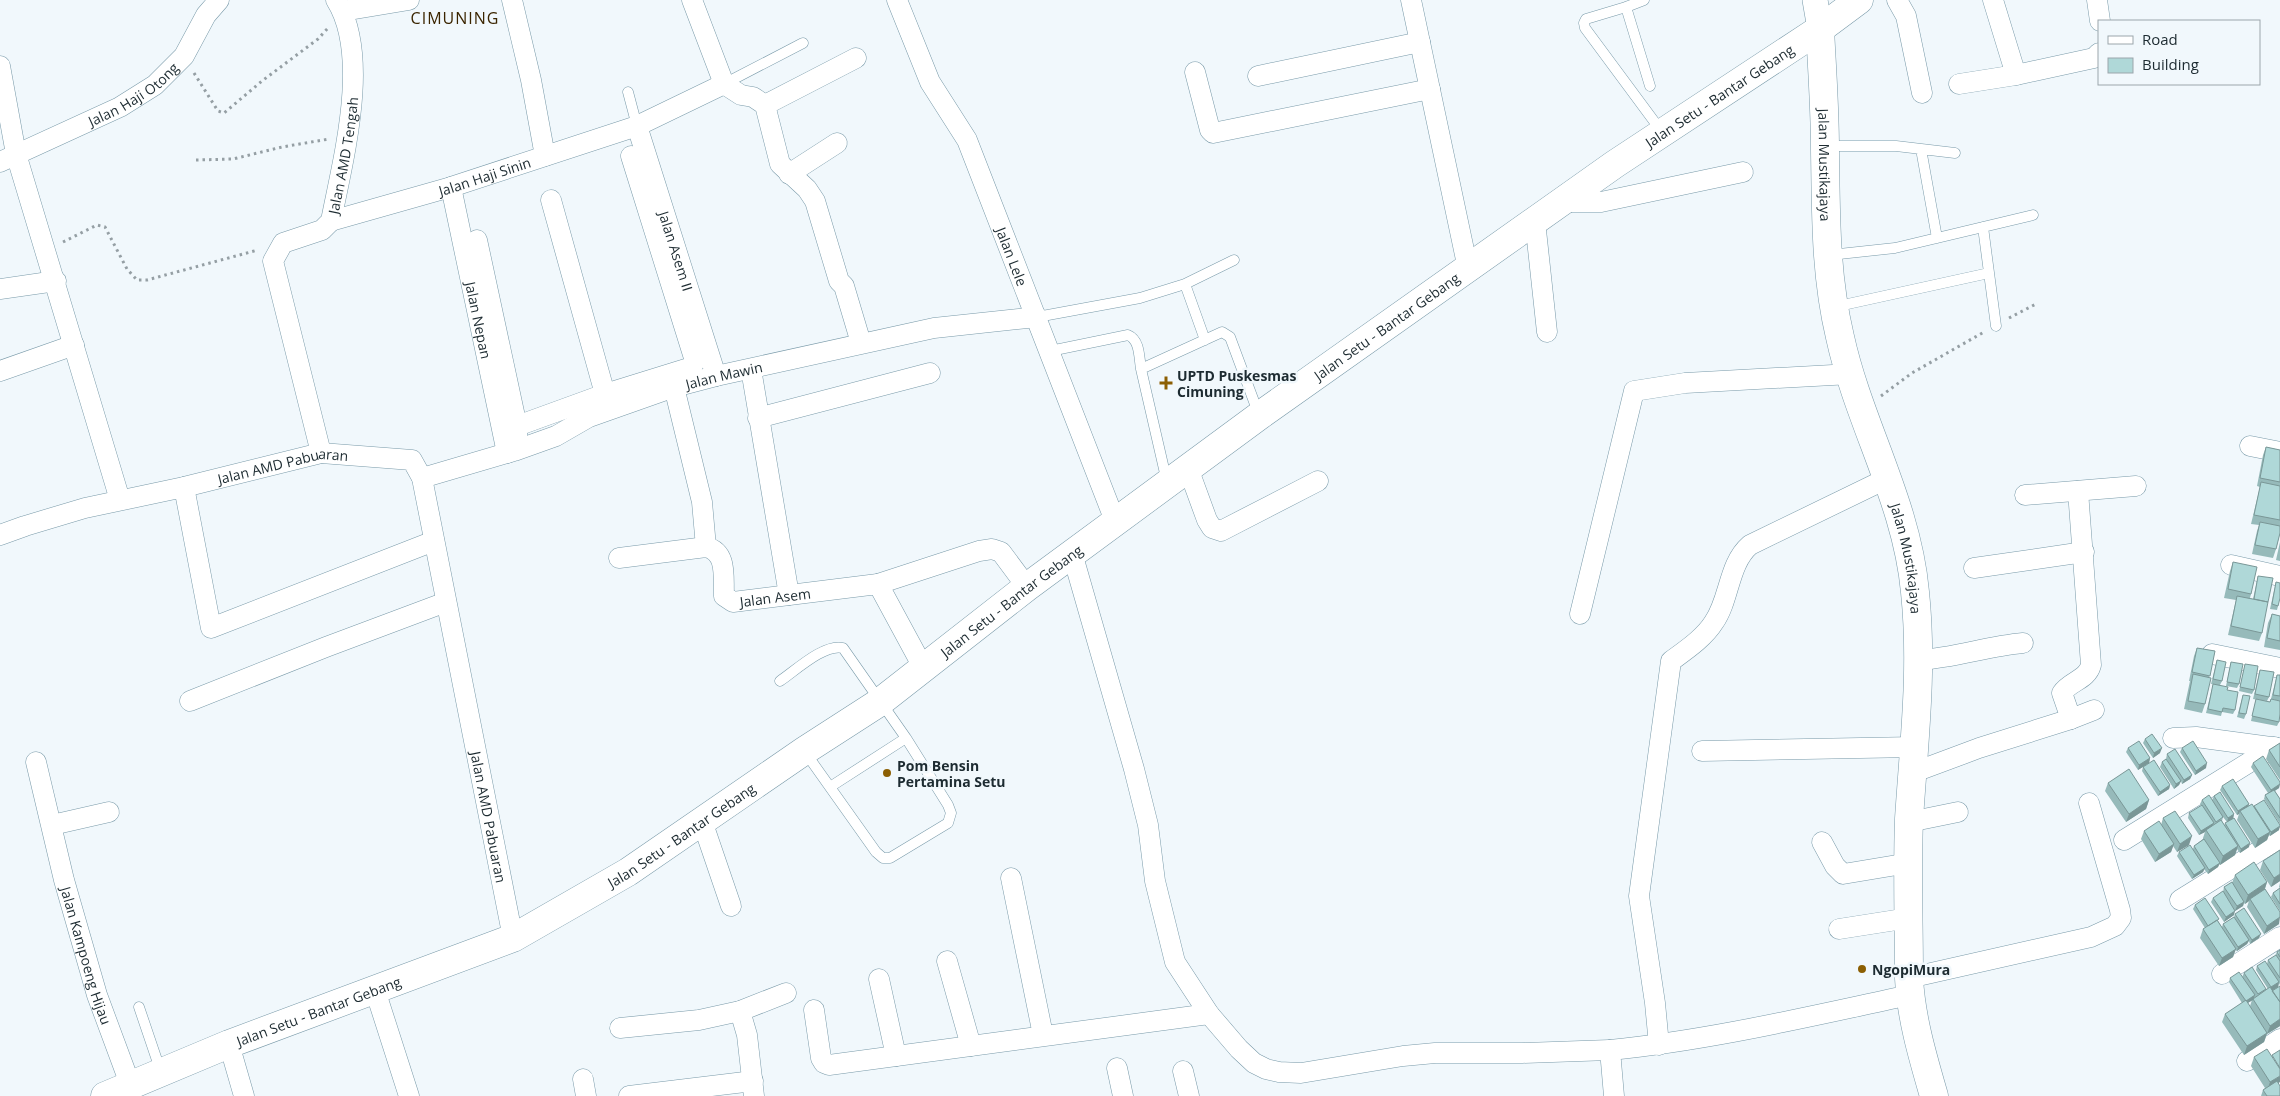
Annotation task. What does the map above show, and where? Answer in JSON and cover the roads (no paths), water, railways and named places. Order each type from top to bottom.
[{"type":"main road","name":"Jalan Setu - Bantar Gebang","points":[[105,1096],[229,1044],[513,938],[628,872],[804,751],[880,702],[1115,521],[1535,221],[1662,132],[1820,29],[1859,0]]},
{"type":"main road","name":"Jalan Mustikajaya","points":[[1820,29],[1827,256],[1833,307],[1851,374],[1888,478],[1906,541],[1915,590],[1920,660],[1909,822],[1908,918],[1910,986],[1934,1096]]},
{"type":"street","name":"Jalan Haji Otong","points":[[8,158],[120,107],[155,85],[184,56],[206,15],[220,0]]},
{"type":"street","points":[[340,6],[409,0]]},
{"type":"street","points":[[512,0],[531,80],[545,156]]},
{"type":"street","points":[[692,0],[724,84],[741,95],[753,97],[765,105],[780,164],[807,189],[816,202],[839,281],[844,286],[861,342]]},
{"type":"street","name":"Jalan Lele","points":[[897,0],[930,82],[967,140],[1115,521]]},
{"type":"street","points":[[1411,0],[1468,269]]},
{"type":"street","points":[[1814,0],[1820,29]]},
{"type":"street","points":[[1898,0],[1906,16],[1922,92]]},
{"type":"street","points":[[1992,0],[2016,75]]},
{"type":"street","points":[[2097,0],[2100,20]]},
{"type":"street","name":"Jalan AMD Tengah","points":[[321,453],[273,261],[282,244],[322,230],[331,221],[347,136],[354,63],[340,6]]},
{"type":"street","points":[[1258,76],[1420,42]]},
{"type":"street","points":[[1959,84],[2016,75],[2094,58],[2098,54]]},
{"type":"street","points":[[765,105],[856,58]]},
{"type":"street","points":[[0,66],[8,158],[56,280],[100,440],[120,500]]},
{"type":"street","points":[[1195,72],[1210,130],[1214,133],[1430,89]]},
{"type":"street","name":"Jalan Haji Sinin","points":[[331,221],[451,187],[637,126],[724,84]]},
{"type":"street","name":"Jalan Asem II","points":[[637,126],[716,376]]},
{"type":"street","points":[[789,174],[837,143]]},
{"type":"street","points":[[517,426],[605,394],[692,366],[695,361],[632,156]]},
{"type":"street","points":[[1564,202],[1609,200],[1743,172]]},
{"type":"street","name":"Jalan Nepan","points":[[451,187],[511,452]]},
{"type":"street","points":[[551,200],[605,394]]},
{"type":"street","points":[[1535,221],[1547,332]]},
{"type":"street","points":[[477,240],[517,426],[517,442],[511,452]]},
{"type":"street","points":[[0,289],[56,280]]},
{"type":"street","name":"Jalan Mawin","points":[[422,478],[511,452],[556,436],[589,417],[674,387],[716,376],[861,342],[934,328],[1037,317]]},
{"type":"street","points":[[0,371],[74,345]]},
{"type":"street","points":[[751,368],[789,594]]},
{"type":"street","points":[[758,418],[930,373]]},
{"type":"street","points":[[1580,614],[1634,391],[1685,383],[1851,374]]},
{"type":"street","points":[[619,558],[706,547],[702,502],[674,387]]},
{"type":"street","points":[[2250,446],[2280,452]]},
{"type":"street","name":"Jalan AMD Pabuaran","points":[[0,535],[25,526],[120,500],[184,487],[321,453],[412,460],[422,478],[513,938]]},
{"type":"street","points":[[1178,476],[1212,528],[1220,531],[1318,481]]},
{"type":"street","points":[[1659,1045],[1655,1003],[1639,896],[1671,661],[1703,635],[1715,622],[1739,556],[1750,545],[1888,478]]},
{"type":"street","points":[[2025,495],[2136,486]]},
{"type":"street","points":[[184,487],[211,628],[434,540]]},
{"type":"street","points":[[2071,719],[2062,693],[2068,686],[2087,676],[2091,665],[2078,491]]},
{"type":"street","name":"Jalan Asem","points":[[706,547],[714,549],[722,556],[724,596],[733,602],[878,584],[979,550],[992,549],[1001,552],[1027,587]]},
{"type":"street","points":[[1974,568],[2084,552]]},
{"type":"street","points":[[1072,553],[1134,769],[1148,825],[1155,881],[1175,962],[1209,1014],[1254,1063],[1266,1069],[1279,1072],[1301,1073],[1403,1056],[1435,1053],[1610,1050],[1659,1045],[1744,1030],[2090,937],[2115,926],[2121,918],[2089,803]]},
{"type":"street","points":[[2231,566],[2280,576]]},
{"type":"street","points":[[878,584],[924,669]]},
{"type":"street","points":[[190,701],[446,602]]},
{"type":"street","points":[[1920,660],[1940,659],[2008,644],[2023,643]]},
{"type":"street","points":[[2212,654],[2280,668]]},
{"type":"street","points":[[1912,773],[2094,710]]},
{"type":"street","points":[[2173,738],[2196,736],[2277,748]]},
{"type":"street","points":[[1702,751],[1915,747]]},
{"type":"street","points":[[2124,840],[2277,748]]},
{"type":"street","name":"Jalan Kampoeng Hijau","points":[[36,762],[64,880],[98,995],[130,1084]]},
{"type":"street","points":[[52,825],[109,812]]},
{"type":"street","points":[[1909,822],[1958,812]]},
{"type":"street","points":[[702,821],[731,906]]},
{"type":"street","points":[[2180,900],[2280,838]]},
{"type":"street","points":[[1822,842],[1835,866],[1843,874],[1909,863]]},
{"type":"street","points":[[1011,878],[1043,1036]]},
{"type":"street","points":[[1839,928],[1908,918]]},
{"type":"street","points":[[2222,974],[2280,937]]},
{"type":"street","points":[[947,961],[971,1046]]},
{"type":"street","points":[[879,979],[896,1056]]},
{"type":"street","points":[[375,990],[409,1096]]},
{"type":"street","points":[[620,1028],[689,1021],[740,1011],[786,993]]},
{"type":"street","points":[[814,1010],[821,1058],[824,1063],[829,1065],[1209,1014]]},
{"type":"street","points":[[628,1096],[754,1088],[747,1035],[740,1011]]},
{"type":"street","points":[[2247,1062],[2280,1039]]},
{"type":"street","points":[[229,1044],[244,1096]]},
{"type":"street","points":[[1610,1050],[1614,1096]]},
{"type":"street","points":[[1117,1068],[1123,1096]]},
{"type":"street","points":[[1183,1071],[1189,1096]]},
{"type":"lane","points":[[1644,0],[1626,8],[1586,19],[1584,23],[1662,132]]},
{"type":"lane","points":[[1626,8],[1650,86]]},
{"type":"lane","points":[[724,84],[803,43]]},
{"type":"lane","points":[[628,92],[637,126]]},
{"type":"lane","points":[[1825,146],[1896,146],[1955,153]]},
{"type":"lane","points":[[1921,149],[1937,238]]},
{"type":"lane","points":[[1827,256],[1895,248],[2033,215]]},
{"type":"lane","points":[[1983,227],[1996,326]]},
{"type":"lane","points":[[1037,317],[1140,298],[1185,284],[1234,260]]},
{"type":"lane","points":[[1833,307],[1989,273]]},
{"type":"lane","points":[[1185,284],[1205,340]]},
{"type":"lane","points":[[1141,369],[1222,332],[1230,336],[1260,416]]},
{"type":"lane","points":[[1050,351],[1128,335],[1134,338],[1137,344],[1141,369],[1178,476]]},
{"type":"lane","points":[[780,681],[826,650],[836,646],[843,648],[906,738],[948,805],[951,813],[948,823],[890,858],[883,858],[876,852],[804,751]]},
{"type":"lane","points":[[830,787],[906,738]]},
{"type":"lane","points":[[139,1007],[161,1072]]},
{"type":"place","name":"UPTD Puskesmas Cimuning","points":[[1166,383]]},
{"type":"place","name":"Pom Bensin Pertamina Setu","points":[[887,773]]},
{"type":"place","name":"NgopiMura","points":[[1862,969]]},
{"type":"district","name":"CIMUNING","points":[[455,18]]}]
